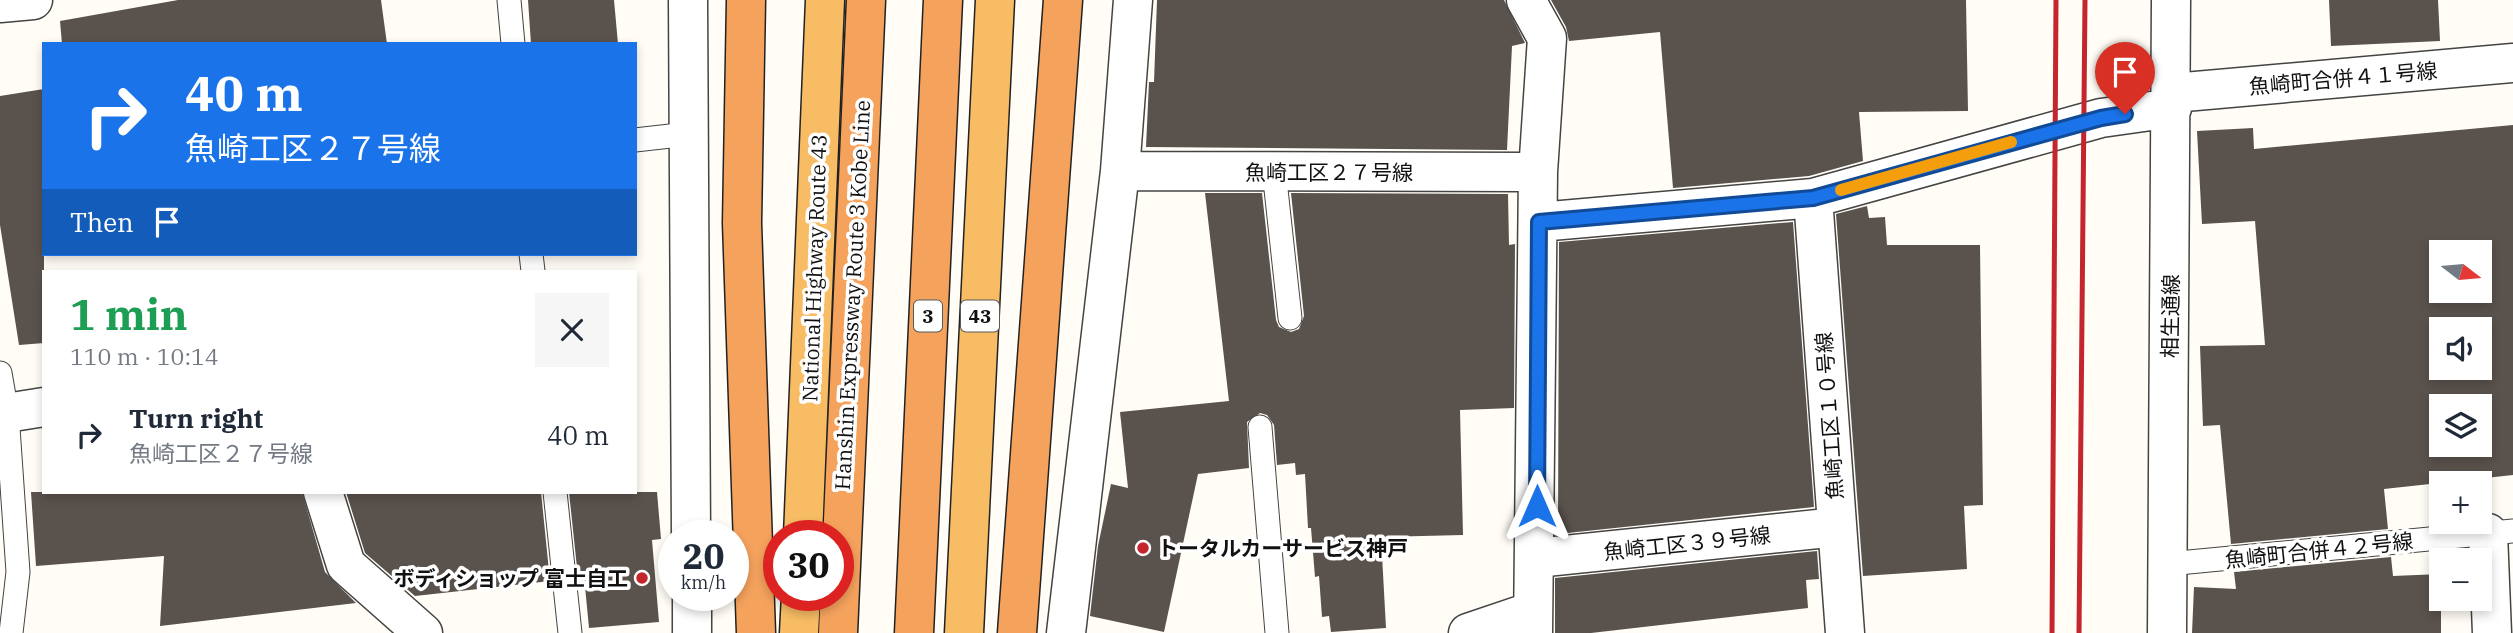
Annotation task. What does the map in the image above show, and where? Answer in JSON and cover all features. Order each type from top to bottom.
[{"type":"highway","points":[[746,0],[741,223],[756,633]]},
{"type":"highway","name":"National Highway Route 43","points":[[804,520],[825,0]]},
{"type":"highway","name":"Hanshin Expressway Route 3 Kobe Line","points":[[838,633],[866,0]]},
{"type":"highway","name":"3","points":[[914,633],[943,0]]},
{"type":"highway","name":"43","points":[[966,633],[995,0]]},
{"type":"highway","points":[[1017,633],[1063,0]]},
{"type":"highway","points":[[799,633],[800,611]]},
{"type":"street","points":[[688,0],[691,520]]},
{"type":"street","points":[[1066,633],[1120,171],[1133,0]]},
{"type":"street","points":[[1468,633],[1533,622],[1536,558],[1538,172],[1547,38],[1526,0]]},
{"type":"street","name":"相生通線","points":[[2167,633],[2171,0]]},
{"type":"street","name":"魚崎町合併４１号線","points":[[2172,101],[2513,63]]},
{"type":"street","points":[[1539,222],[1813,198],[2101,118],[2172,101]]},
{"type":"street","name":"魚崎工区２７号線","points":[[1120,171],[1538,172]]},
{"type":"street","name":"魚崎工区１０号線","points":[[1813,198],[1845,633]]},
{"type":"street","points":[[324,494],[346,565],[423,633]]},
{"type":"street","name":"魚崎工区３９号線","points":[[1536,558],[1837,527]]},
{"type":"street","points":[[2492,633],[2500,532]]},
{"type":"street","points":[[692,611],[692,633]]},
{"type":"lane","points":[[509,0],[513,42]]},
{"type":"lane","points":[[637,140],[688,134]]},
{"type":"lane","points":[[1274,171],[1290,318]]},
{"type":"lane","points":[[0,373],[17,411],[18,572],[11,633]]},
{"type":"lane","points":[[1260,427],[1277,633]]},
{"type":"lane","points":[[555,494],[570,633]]},
{"type":"lane","name":"魚崎町合併４２号線","points":[[2168,565],[2500,532]]},
{"type":"building","points":[[178,0],[381,0],[387,42],[62,42],[60,21]]},
{"type":"building","points":[[528,0],[614,0],[618,42],[531,42]]},
{"type":"building","points":[[1157,0],[1504,0],[1525,43],[1512,46],[1507,150],[1146,147],[1149,82],[1154,82]]},
{"type":"building","points":[[1551,0],[1966,0],[1968,111],[1859,112],[1863,161],[1809,176],[1673,188],[1660,32],[1569,41],[1566,27]]},
{"type":"building","points":[[2329,0],[2438,0],[2440,41],[2331,46]]},
{"type":"building","points":[[42,89],[42,343],[19,345],[0,225],[0,96]]},
{"type":"building","points":[[2513,125],[2513,475],[2492,477],[2492,471],[2429,471],[2429,484],[2384,489],[2388,529],[2231,544],[2220,425],[2203,426],[2200,346],[2265,345],[2255,221],[2202,224],[2197,131],[2253,128],[2254,149]]},
{"type":"building","points":[[1205,193],[1262,193],[1276,320],[1279,327],[1291,332],[1299,329],[1304,316],[1291,193],[1508,194],[1509,245],[1515,244],[1514,408],[1460,410],[1463,535],[1381,537],[1386,628],[1331,632],[1329,616],[1322,617],[1319,576],[1315,577],[1311,528],[1308,528],[1305,474],[1296,475],[1295,463],[1277,465],[1274,425],[1267,415],[1260,413],[1247,422],[1249,468],[1198,474],[1164,632],[1090,616],[1098,546],[1111,484],[1128,488],[1120,412],[1229,401]]},
{"type":"building","points":[[1867,206],[1869,218],[1885,217],[1887,245],[1980,245],[1983,505],[1964,506],[1967,569],[1863,576],[1836,214]]},
{"type":"building","points":[[1793,222],[1814,507],[1558,534],[1559,242]]},
{"type":"building","points":[[31,492],[303,494],[325,572],[356,603],[160,626],[164,556],[36,566]]},
{"type":"building","points":[[657,492],[658,539],[652,540],[659,622],[589,628],[584,576],[578,577],[569,494]]},
{"type":"building","points":[[347,494],[541,494],[550,581],[415,596],[365,553]]},
{"type":"building","points":[[1817,551],[1819,579],[1806,580],[1808,608],[1591,633],[1555,633],[1555,578]]},
{"type":"building","points":[[2391,557],[2393,576],[2429,574],[2429,611],[2441,611],[2441,633],[2192,633],[2194,587],[2236,589],[2234,572]]},
{"type":"railway","points":[[2052,633],[2056,0]]},
{"type":"railway","points":[[2079,633],[2085,0]]},
{"type":"slow traffic","points":[[1841,190],[2011,142]]},
{"type":"place","name":"トータルカーサービス神戸","points":[[1143,548]]},
{"type":"place","name":"ボディショップ 富士自工","points":[[642,578]]},
{"type":"route","points":[[1537,506],[1539,222],[1813,198],[2101,118],[2125,114]]}]
